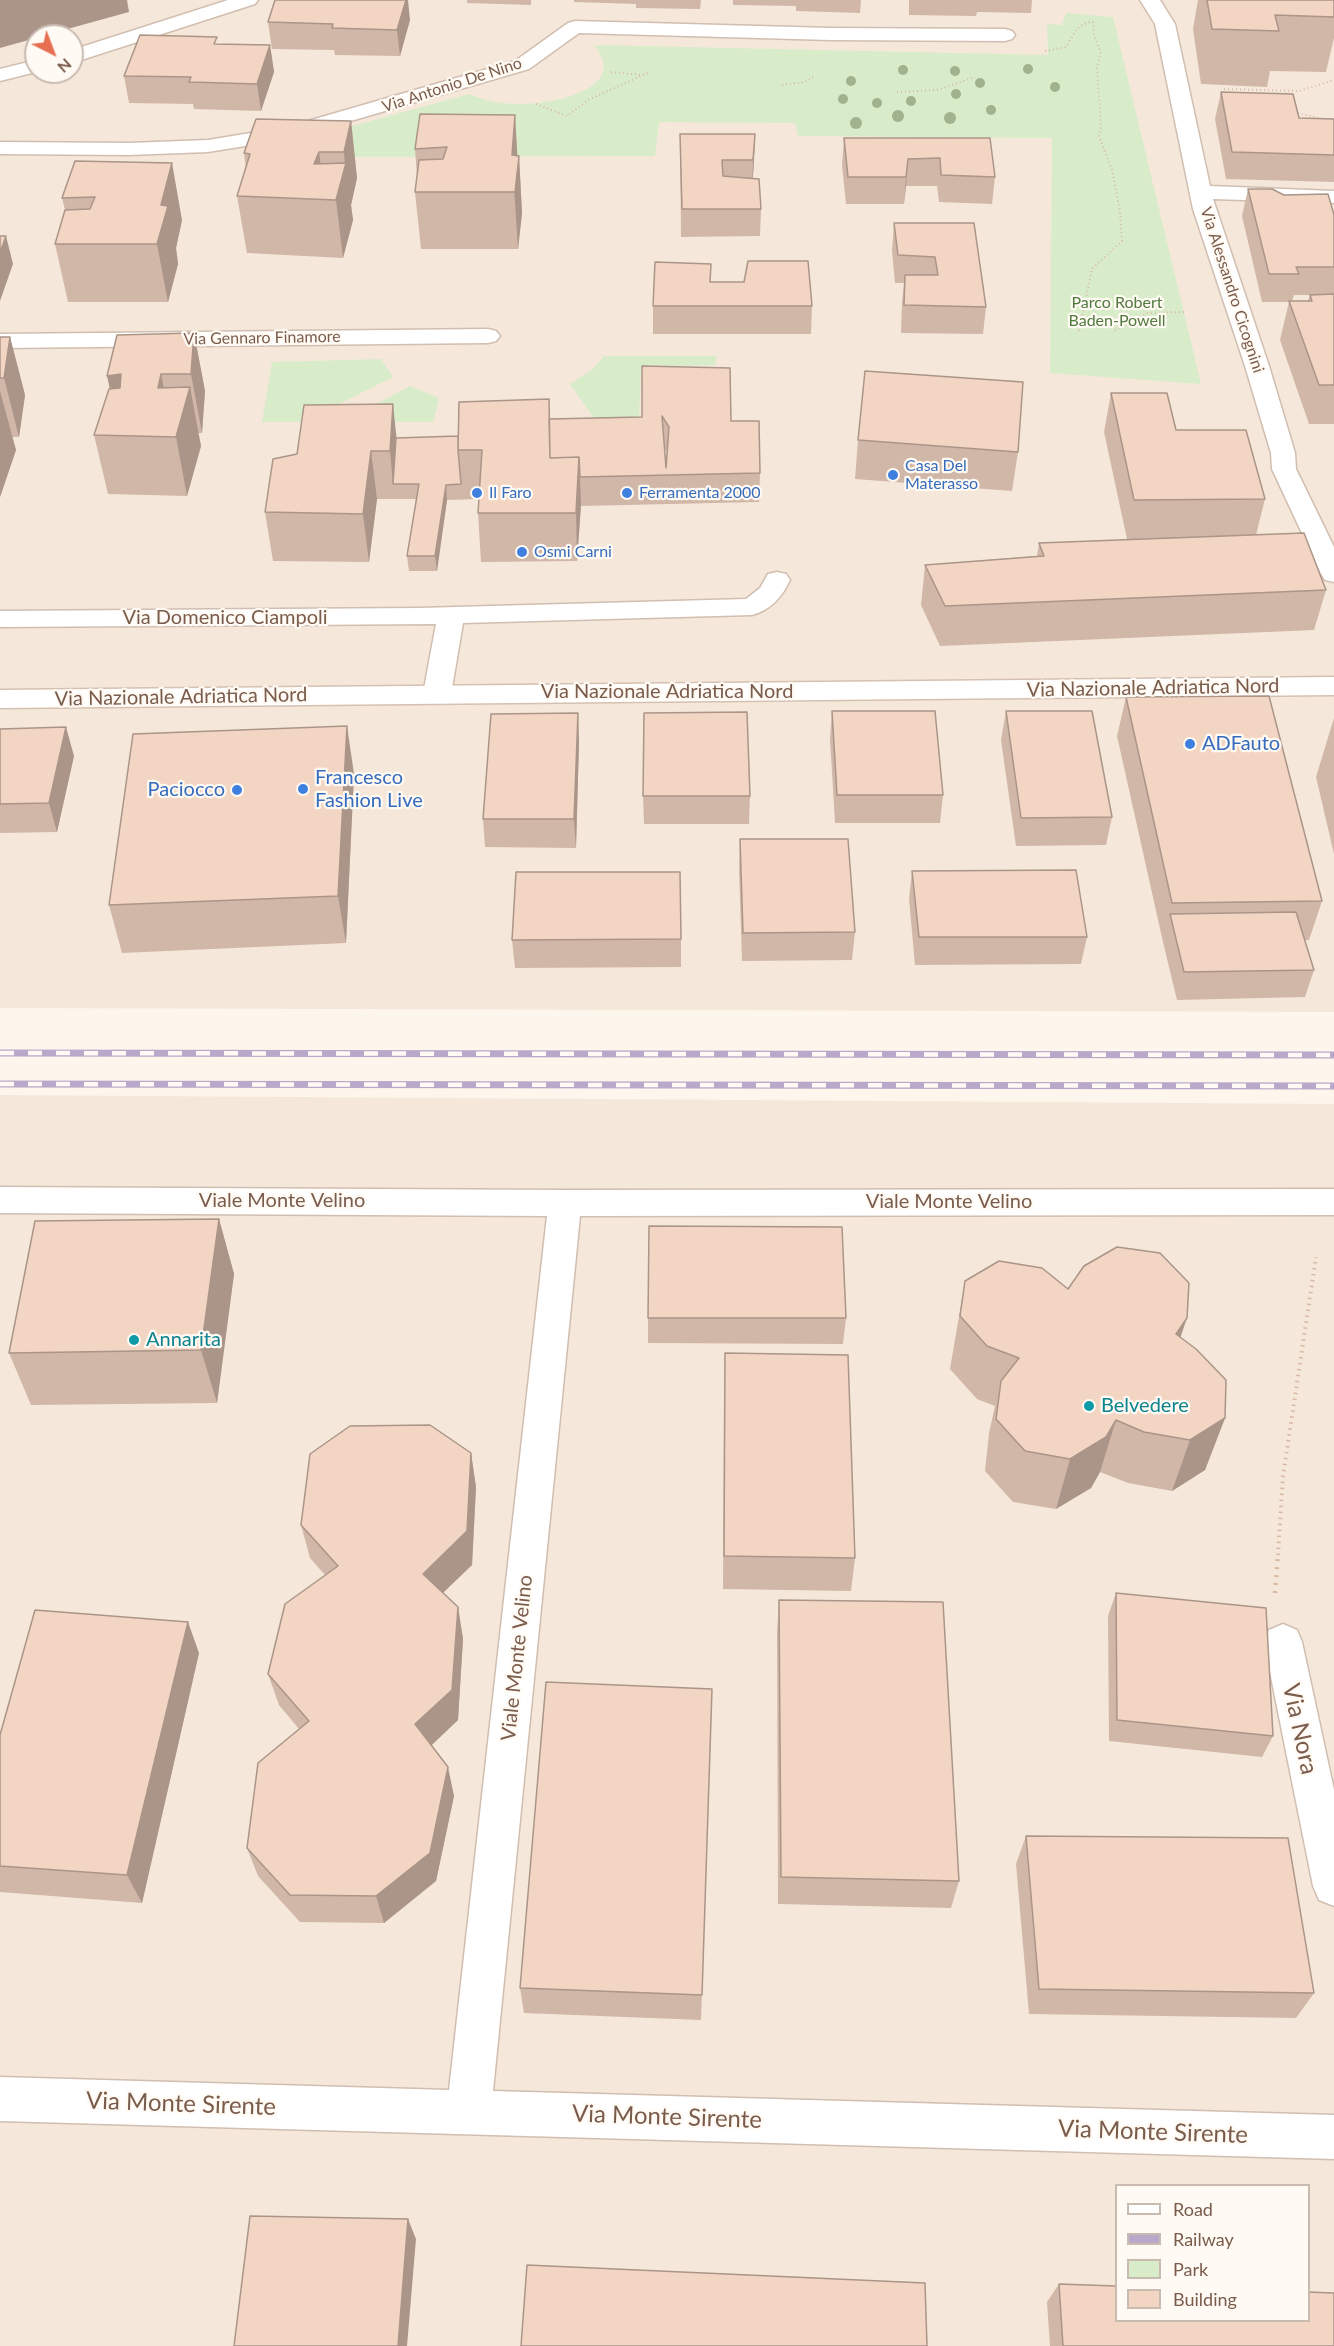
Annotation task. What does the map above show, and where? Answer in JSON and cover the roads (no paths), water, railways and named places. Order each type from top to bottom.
[{"type":"street","points":[[213,0],[243,3]]},
{"type":"street","points":[[84,53],[243,3]]},
{"type":"street","points":[[1157,9],[1186,19]]},
{"type":"street","name":"Via Alessandro Cicognini","points":[[1157,9],[1204,209],[1257,366],[1282,453],[1284,469],[1334,574]]},
{"type":"street","name":"Via Antonio De Nino","points":[[0,148],[129,149],[208,146],[289,133],[522,65],[575,27],[831,34],[1005,35]]},
{"type":"street","points":[[0,75],[24,69]]},
{"type":"street","points":[[1201,192],[1334,197]]},
{"type":"street","name":"Via Gennaro Finamore","points":[[0,341],[488,336]]},
{"type":"street","name":"Via Domenico Ciampoli","points":[[0,619],[451,616],[752,607],[771,592],[777,580]]},
{"type":"street","points":[[437,694],[451,616]]},
{"type":"street","name":"Via Nazionale Adriatica Nord","points":[[0,699],[1334,686]]},
{"type":"street","name":"Viale Monte Velino","points":[[0,1200],[565,1203],[1334,1202]]},
{"type":"street","name":"Viale Monte Velino","points":[[469,2112],[565,1203]]},
{"type":"street","name":"Via Nora","points":[[1282,1642],[1334,1886]]},
{"type":"street","name":"Via Monte Sirente","points":[[0,2099],[1323,2137]]},
{"type":"railway","points":[[0,1053],[1334,1055]]},
{"type":"railway","points":[[0,1084],[1334,1086]]},
{"type":"place","name":"Casa Del Materasso","points":[[893,475]]},
{"type":"place","name":"Il Faro","points":[[477,493]]},
{"type":"place","name":"Ferramenta 2000","points":[[627,493]]},
{"type":"place","name":"Osmi Carni","points":[[522,552]]},
{"type":"place","name":"ADFauto","points":[[1190,744]]},
{"type":"place","name":"Francesco Fashion Live","points":[[303,789]]},
{"type":"place","name":"Paciocco","points":[[237,790]]},
{"type":"place","name":"Annarita","points":[[134,1340]]},
{"type":"place","name":"Belvedere","points":[[1089,1406]]},
{"type":"park label","name":"Parco Robert Baden-Powell","points":[[1117,312]]}]
